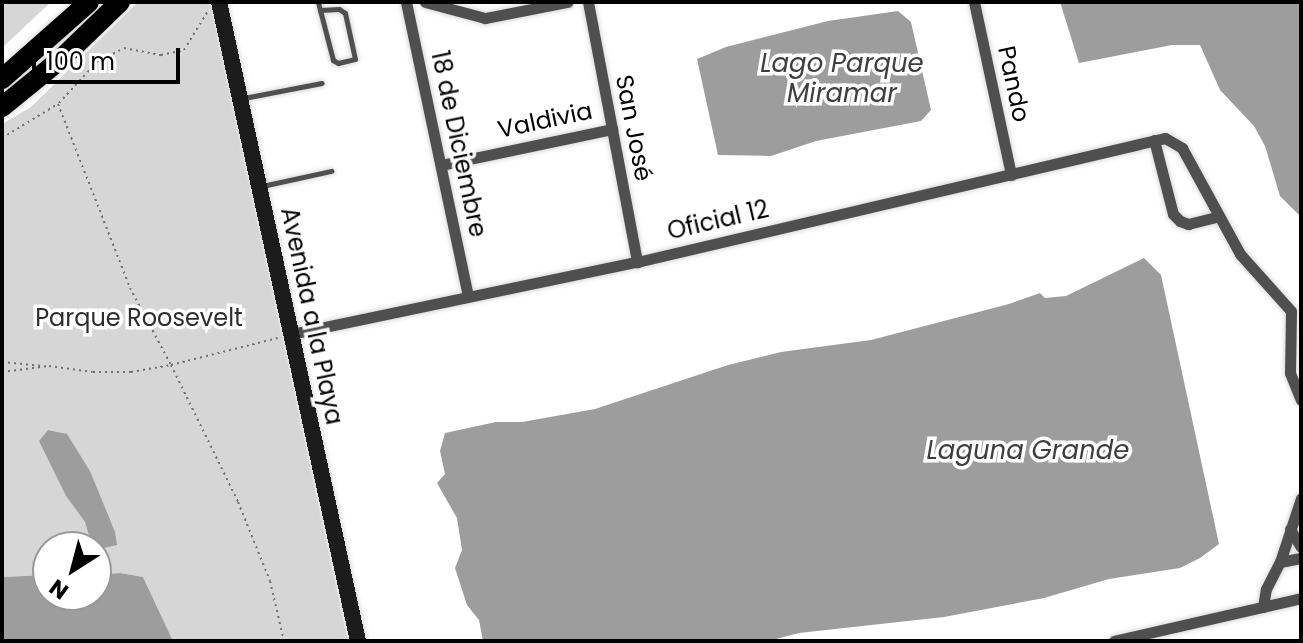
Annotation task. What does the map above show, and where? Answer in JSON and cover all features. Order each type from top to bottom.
[{"type":"highway","points":[[2,79],[89,2]]},
{"type":"highway","points":[[2,107],[61,59],[120,2]]},
{"type":"street","name":"Avenida a la Playa","points":[[219,2],[358,641]]},
{"type":"street","name":"18 de Diciembre","points":[[406,2],[468,296]]},
{"type":"street","points":[[425,2],[485,18],[567,2]]},
{"type":"street","name":"San José","points":[[588,2],[637,262]]},
{"type":"street","name":"Pando","points":[[974,2],[1011,175]]},
{"type":"street","name":"Valdivia","points":[[441,165],[612,129]]},
{"type":"street","points":[[1217,217],[1188,224],[1173,214],[1154,140],[1171,140],[1182,148],[1217,217],[1240,254],[1296,314],[1289,344],[1290,373],[1301,400]]},
{"type":"street","name":"Oficial 12","points":[[291,334],[637,262],[1154,140]]},
{"type":"street","points":[[1289,344],[1301,336]]},
{"type":"street","points":[[1263,607],[1266,589],[1280,562],[1301,498]]},
{"type":"street","points":[[1290,528],[1301,547]]},
{"type":"street","points":[[1280,562],[1301,558]]},
{"type":"street","points":[[1114,641],[1301,598]]},
{"type":"lane","points":[[318,2],[320,10],[333,60],[338,63],[355,59],[345,13],[339,9],[320,10]]},
{"type":"lane","points":[[240,99],[322,83]]},
{"type":"lane","points":[[259,186],[331,171]]},
{"type":"path","points":[[2,138],[58,104],[97,62],[124,48],[161,55],[184,50],[213,2]]},
{"type":"path","points":[[58,104],[130,288],[238,502],[270,581],[284,641]]},
{"type":"path","points":[[2,362],[93,372],[131,372],[171,365],[291,334]]},
{"type":"path","points":[[2,372],[49,366]]},
{"type":"green space","points":[[2,2],[51,2],[2,48]]},
{"type":"green space","name":"Parque Roosevelt","points":[[138,2],[210,2],[348,641],[173,641],[143,577],[112,574],[112,531],[97,531],[97,494],[90,471],[67,435],[48,430],[57,475],[88,531],[32,531],[32,576],[2,577],[2,124],[31,107]]},
{"type":"water","points":[[1060,2],[1301,2],[1301,217],[1280,196],[1265,146],[1254,126],[1220,90],[1200,45],[1172,45],[1079,63]]},
{"type":"water","name":"Lago Parque Miramar","points":[[898,11],[911,22],[931,110],[921,121],[816,141],[771,156],[718,155],[697,59],[726,47],[828,21]]},
{"type":"water","name":"Laguna Grande","points":[[1144,258],[1161,275],[1219,544],[1200,558],[1180,568],[1109,579],[1044,598],[944,617],[799,633],[768,641],[483,641],[479,620],[467,605],[455,568],[462,550],[457,518],[437,483],[445,474],[440,451],[445,433],[496,422],[522,422],[595,409],[728,365],[781,352],[871,340],[1040,293],[1045,298],[1066,296]]},
{"type":"water","points":[[48,430],[67,434],[90,471],[115,532],[117,545],[112,546],[112,531],[88,531],[39,441]]},
{"type":"water","points":[[112,574],[143,577],[173,641],[2,641],[2,577],[32,576],[32,611],[112,611]]}]
